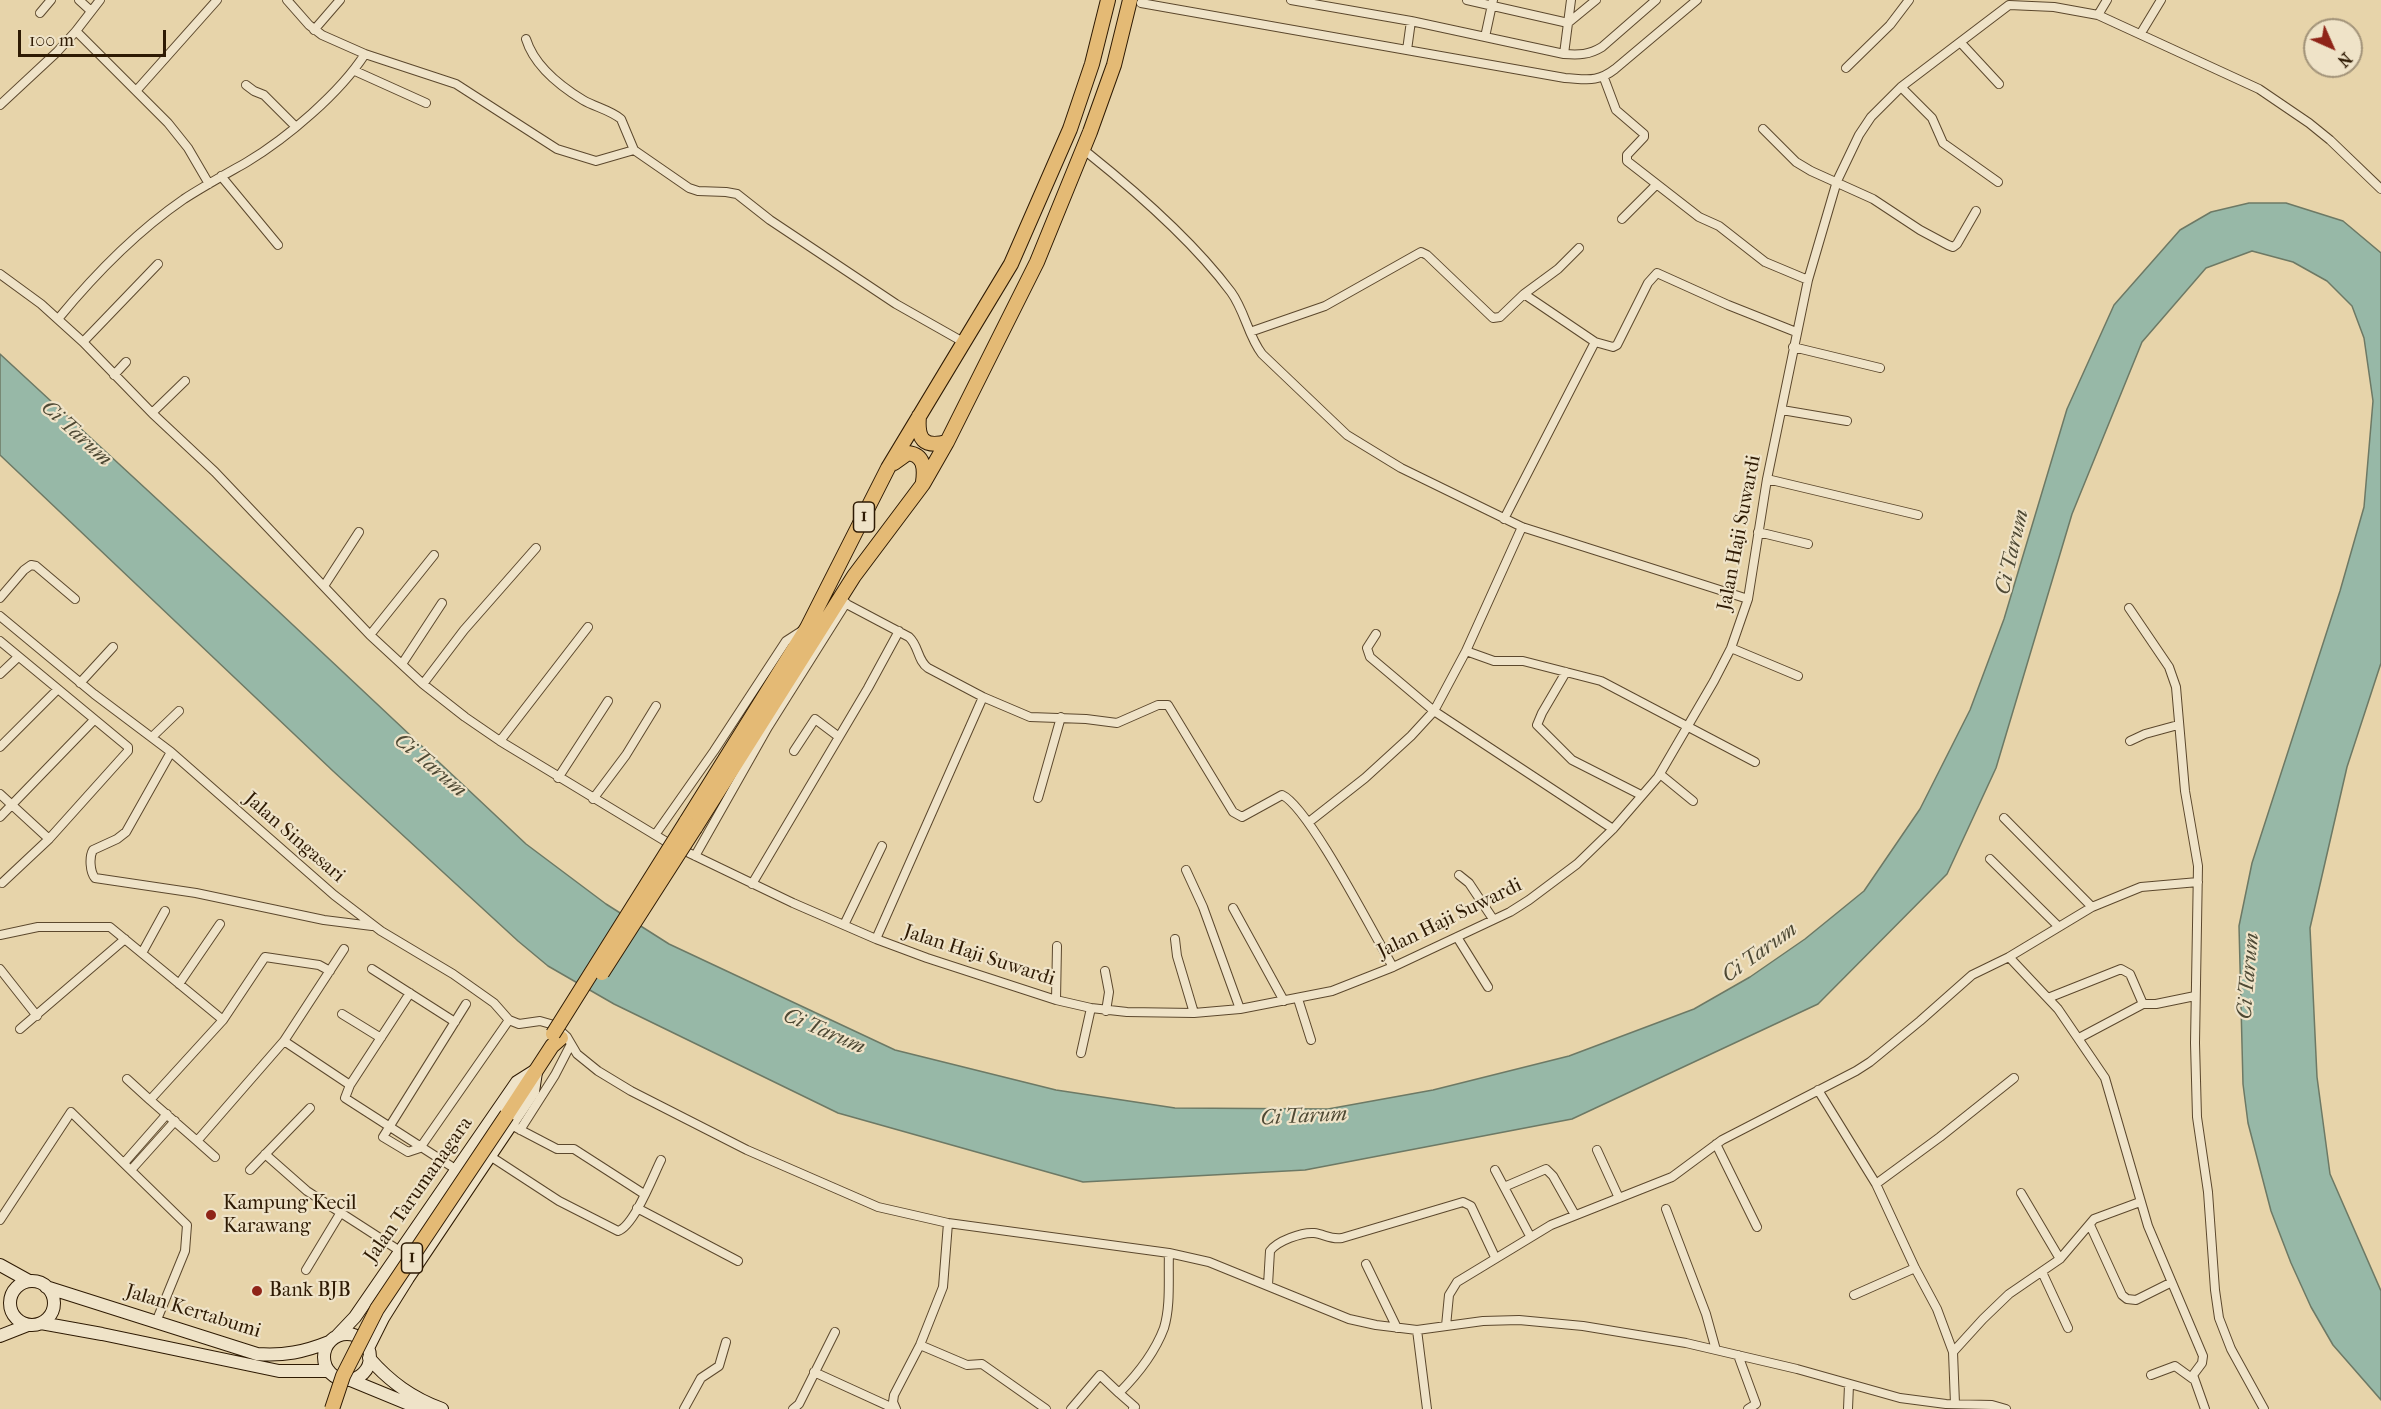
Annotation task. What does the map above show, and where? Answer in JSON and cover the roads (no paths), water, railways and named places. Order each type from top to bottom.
[{"type":"main road","name":"1","points":[[559,1041],[807,628],[888,468],[1011,264],[1061,154],[1092,64],[1108,0]]},
{"type":"main road","name":"1","points":[[690,825],[843,601],[863,562],[922,484],[947,442],[1037,262],[1090,132],[1135,2]]},
{"type":"main road","points":[[919,416],[918,430],[926,442],[932,445],[947,442]]},
{"type":"main road","points":[[888,468],[908,453],[914,454],[923,462],[925,470],[922,484]]},
{"type":"main road","name":"Jalan Tarumanagara","points":[[368,1353],[395,1298],[513,1124],[536,1070],[559,1041]]},
{"type":"main road","name":"Jalan Tarumanagara","points":[[333,1339],[355,1317],[517,1082],[536,1070]]},
{"type":"main road","name":"1","points":[[332,1409],[348,1365],[377,1310],[513,1124]]},
{"type":"main road","points":[[0,1265],[28,1281],[41,1283],[53,1297],[53,1309],[46,1320],[0,1336]]},
{"type":"main road","points":[[0,1316],[10,1303],[13,1291],[28,1281]]},
{"type":"main road","name":"Jalan Kertabumi","points":[[46,1287],[257,1354],[280,1356],[303,1353],[333,1339]]},
{"type":"main road","points":[[375,1287],[381,1296],[395,1298]]},
{"type":"main road","points":[[10,1303],[13,1315],[18,1321],[34,1324]]},
{"type":"main road","name":"Jalan Kertabumi","points":[[34,1324],[102,1334],[279,1371],[329,1371]]},
{"type":"main road","points":[[425,1407],[400,1389],[368,1353],[358,1337],[348,1334],[333,1339],[324,1357],[329,1371],[338,1377],[425,1407],[442,1409]]},
{"type":"main road","points":[[348,1379],[362,1372],[368,1353]]},
{"type":"street","points":[[40,13],[51,0]]},
{"type":"street","points":[[79,0],[91,11]]},
{"type":"street","points":[[0,105],[76,31],[100,0]]},
{"type":"street","points":[[136,91],[217,0]]},
{"type":"street","points":[[287,0],[314,30],[365,54],[447,80],[557,149],[588,160],[601,160],[634,150]]},
{"type":"street","points":[[314,30],[340,0]]},
{"type":"street","points":[[1291,0],[1339,3],[1564,54],[1592,53],[1656,0]]},
{"type":"street","points":[[1467,0],[1493,3],[1568,23]]},
{"type":"street","points":[[1564,54],[1571,0]]},
{"type":"street","points":[[1568,23],[1596,0]]},
{"type":"street","points":[[1135,2],[1565,78],[1595,80],[1604,78],[1697,0]]},
{"type":"street","points":[[1846,68],[1890,25],[1909,0]]},
{"type":"street","points":[[2098,15],[2107,0]]},
{"type":"street","points":[[2141,33],[2161,0]]},
{"type":"street","name":"Jalan Haji Suwardi","points":[[843,601],[692,855],[876,939],[974,974],[1056,1000],[1091,1008],[1151,1014],[1194,1013],[1240,1009],[1332,991],[1393,967],[1510,912],[1548,887],[1577,864],[1613,830],[1660,774],[1731,648],[1748,599],[1767,479],[1793,347],[1808,280],[1837,182],[1864,125],[1901,87],[1961,43],[2006,2],[2056,4],[2098,15],[2259,89],[2324,135],[2381,189]]},
{"type":"street","points":[[1485,37],[1493,3]]},
{"type":"street","points":[[1407,50],[1411,21]]},
{"type":"street","points":[[76,31],[178,135],[209,184]]},
{"type":"street","points":[[526,39],[533,57],[548,72],[582,100],[621,118],[634,150],[693,190],[736,194],[770,220],[887,298],[964,343]]},
{"type":"street","points":[[1961,43],[1999,84]]},
{"type":"street","points":[[58,319],[93,278],[147,227],[184,199],[249,161],[296,127],[342,86],[355,71],[365,54]]},
{"type":"street","points":[[355,71],[426,104]]},
{"type":"street","points":[[1604,78],[1616,110],[1644,134],[1644,137],[1627,155],[1627,161],[1699,217],[1719,226],[1765,262],[1808,280]]},
{"type":"street","points":[[246,85],[264,95],[296,127]]},
{"type":"street","points":[[1901,87],[1932,118],[1943,143],[1998,182]]},
{"type":"street","points":[[1763,129],[1796,162],[1874,199],[1920,230],[1953,247],[1976,211]]},
{"type":"street","points":[[1089,154],[1132,188],[1214,271],[1233,295],[1262,354],[1354,439],[1401,468],[1522,527],[1748,599]]},
{"type":"street","points":[[221,176],[278,245]]},
{"type":"street","points":[[1622,219],[1656,185]]},
{"type":"street","points":[[1250,332],[1325,306],[1421,252],[1427,255],[1492,318],[1500,317],[1524,294],[1558,269],[1579,248]]},
{"type":"street","points":[[83,342],[158,264]]},
{"type":"street","points":[[1524,294],[1595,342],[1613,348],[1617,345],[1648,282],[1657,273],[1728,305],[1797,332]]},
{"type":"street","points":[[0,274],[58,319],[83,342],[152,413],[215,472],[370,635],[423,684],[500,741],[664,841]]},
{"type":"street","points":[[1504,519],[1554,426],[1595,342]]},
{"type":"street","points":[[1793,347],[1880,368]]},
{"type":"street","points":[[114,375],[126,362]]},
{"type":"street","points":[[152,413],[185,381]]},
{"type":"street","points":[[1782,410],[1846,421]]},
{"type":"street","points":[[1767,479],[1918,515]]},
{"type":"street","points":[[1309,822],[1365,778],[1411,736],[1434,711],[1466,651],[1522,527]]},
{"type":"street","points":[[324,586],[359,532]]},
{"type":"street","points":[[1758,532],[1808,544]]},
{"type":"street","points":[[423,684],[464,630],[536,548]]},
{"type":"street","points":[[370,635],[434,555]]},
{"type":"street","points":[[0,598],[24,570],[36,566],[75,600]]},
{"type":"street","points":[[843,601],[913,640],[921,663],[928,668],[1023,715],[1117,723],[1158,705],[1168,705],[1233,812],[1242,817],[1282,795],[1309,822],[1393,967]]},
{"type":"street","points":[[402,664],[442,603]]},
{"type":"street","points":[[2129,608],[2173,675],[2176,687],[2185,791],[2196,846],[2198,882],[2195,996],[2197,1117],[2208,1192],[2215,1290],[2219,1318],[2231,1349],[2264,1409]]},
{"type":"street","name":"Jalan Singasari","points":[[0,616],[80,683],[171,752],[318,883],[373,926],[453,974],[494,1003],[509,1020]]},
{"type":"street","points":[[500,741],[588,627]]},
{"type":"street","points":[[655,835],[714,751],[786,641],[807,628]]},
{"type":"street","points":[[752,884],[899,631]]},
{"type":"street","points":[[1376,634],[1367,648],[1370,657],[1434,711],[1613,830]]},
{"type":"street","points":[[0,641],[128,747],[128,751],[49,839],[2,884]]},
{"type":"street","points":[[80,683],[113,647]]},
{"type":"street","points":[[1731,648],[1798,676]]},
{"type":"street","points":[[1466,651],[1494,661],[1523,661],[1601,681],[1755,762]]},
{"type":"street","points":[[0,674],[18,658]]},
{"type":"street","points":[[1566,672],[1537,726],[1572,760],[1641,795]]},
{"type":"street","points":[[0,747],[57,690]]},
{"type":"street","points":[[876,939],[983,697]]},
{"type":"street","points":[[558,778],[608,701]]},
{"type":"street","points":[[593,799],[626,754],[656,706]]},
{"type":"street","points":[[152,737],[179,711]]},
{"type":"street","points":[[1038,798],[1061,717]]},
{"type":"street","points":[[794,751],[816,719],[839,737]]},
{"type":"street","points":[[0,817],[94,720]]},
{"type":"street","points":[[2130,741],[2145,734],[2178,725]]},
{"type":"street","points":[[171,752],[128,828],[117,839],[95,849],[91,854],[92,874],[96,879],[134,883],[324,920],[373,926]]},
{"type":"street","points":[[1660,774],[1693,801]]},
{"type":"street","points":[[0,794],[49,839]]},
{"type":"street","points":[[2004,818],[2092,907]]},
{"type":"street","points":[[844,925],[882,846]]},
{"type":"street","points":[[1990,859],[2058,926]]},
{"type":"street","points":[[1186,870],[1203,907],[1240,1009]]},
{"type":"street","points":[[1459,875],[1469,883],[1493,919]]},
{"type":"street","points":[[1446,1326],[1449,1295],[1453,1286],[1495,1257],[1530,1236],[1575,1215],[1672,1177],[1716,1144],[1870,1062],[1972,975],[2009,957],[2092,907],[2141,887],[2198,882]]},
{"type":"street","points":[[1233,908],[1284,1001]]},
{"type":"street","points":[[142,953],[165,911]]},
{"type":"street","points":[[179,984],[220,924]]},
{"type":"street","points":[[0,935],[38,927],[110,927],[223,1020]]},
{"type":"street","points":[[1457,936],[1488,987]]},
{"type":"street","points":[[20,1029],[125,939]]},
{"type":"street","points":[[1175,939],[1177,956],[1194,1013]]},
{"type":"street","points":[[1056,946],[1056,1000]]},
{"type":"street","points":[[197,1141],[284,1041],[344,949]]},
{"type":"street","points":[[150,1100],[223,1020],[265,957],[319,965],[330,971]]},
{"type":"street","points":[[2009,957],[2048,998],[2079,1038],[2100,1070],[2109,1089],[2140,1202],[2170,1283],[2203,1356],[2203,1360],[2194,1372],[2193,1379],[2205,1409]]},
{"type":"street","points":[[0,969],[37,1016]]},
{"type":"street","points":[[372,969],[455,1022]]},
{"type":"street","points":[[2048,998],[2125,969],[2130,974],[2143,1004]]},
{"type":"street","points":[[1105,971],[1109,992],[1106,1011]]},
{"type":"street","points":[[388,1127],[345,1098],[350,1085],[410,993]]},
{"type":"street","points":[[2079,1038],[2143,1004],[2151,1005],[2195,996]]},
{"type":"street","points":[[1298,999],[1311,1040]]},
{"type":"street","points":[[466,1004],[383,1137],[408,1152],[420,1148],[509,1020],[519,1024],[548,1022],[561,1030],[559,1041],[513,1124],[557,1149],[574,1149],[644,1194]]},
{"type":"street","points":[[1081,1053],[1091,1008]]},
{"type":"street","points":[[342,1014],[381,1038]]},
{"type":"street","points":[[284,1041],[350,1085]]},
{"type":"street","points":[[559,1041],[612,1080],[658,1106],[840,1192],[878,1207],[948,1223],[1169,1253],[1209,1262],[1349,1319],[1397,1328],[1417,1330],[1483,1321],[1519,1320],[1583,1326],[1661,1338],[1716,1350],[1797,1369],[1900,1398],[1950,1405],[1992,1405],[2006,1409]]},
{"type":"street","points":[[1876,1184],[2014,1078]]},
{"type":"street","points":[[127,1079],[215,1157]]},
{"type":"street","points":[[1818,1090],[1876,1184],[1937,1310],[1953,1352],[1950,1405]]},
{"type":"street","points":[[250,1170],[310,1108]]},
{"type":"street","points":[[0,1220],[71,1112],[187,1225],[185,1251],[156,1322]]},
{"type":"street","points":[[127,1166],[167,1114]]},
{"type":"street","points":[[127,1166],[175,1121]]},
{"type":"street","points":[[1716,1144],[1757,1227]]},
{"type":"street","points":[[420,1148],[457,1170]]},
{"type":"street","points":[[1596,1150],[1619,1198]]},
{"type":"street","points":[[265,1154],[307,1191],[400,1251]]},
{"type":"street","points":[[490,1156],[559,1201],[618,1231],[626,1227],[661,1160]]},
{"type":"street","points":[[1504,1187],[1546,1169],[1553,1176],[1575,1215]]},
{"type":"street","points":[[1495,1170],[1530,1236]]},
{"type":"street","points":[[2021,1193],[2060,1259]]},
{"type":"street","points":[[1268,1285],[1270,1251],[1279,1243],[1312,1233],[1342,1238],[1463,1202],[1471,1206],[1495,1257]]},
{"type":"street","points":[[1953,1352],[2009,1294],[2060,1259],[2102,1215],[2140,1202]]},
{"type":"street","points":[[637,1208],[738,1261]]},
{"type":"street","points":[[1666,1209],[1706,1314],[1716,1350]]},
{"type":"street","points":[[306,1270],[341,1212]]},
{"type":"street","points":[[896,1409],[893,1402],[894,1395],[920,1344],[943,1287],[948,1223]]},
{"type":"street","points":[[2090,1225],[2122,1295],[2127,1299],[2136,1300],[2170,1283]]},
{"type":"street","points":[[1119,1393],[1143,1365],[1164,1326],[1169,1253]]},
{"type":"street","points":[[1366,1264],[1397,1328]]},
{"type":"street","points":[[1854,1295],[1915,1268]]},
{"type":"street","points":[[2042,1272],[2067,1328]]},
{"type":"street","points":[[1417,1330],[1427,1409]]},
{"type":"street","points":[[793,1409],[799,1404],[835,1332]]},
{"type":"street","points":[[684,1409],[701,1378],[719,1366],[726,1342]]},
{"type":"street","points":[[920,1344],[967,1365],[982,1364],[1046,1409]]},
{"type":"street","points":[[1738,1355],[1756,1404],[1748,1409]]},
{"type":"street","points":[[2151,1375],[2175,1366],[2193,1379]]},
{"type":"street","points":[[814,1372],[896,1409]]},
{"type":"street","points":[[1071,1409],[1100,1375],[1135,1407],[1133,1409]]},
{"type":"street","points":[[1848,1409],[1849,1385]]},
{"type":"water","name":"Ci Tarum","points":[[2249,203],[2286,203],[2343,221],[2381,253],[2381,663],[2347,767],[2310,928],[2317,1077],[2330,1174],[2381,1291],[2381,1400],[2333,1345],[2311,1307],[2291,1263],[2271,1211],[2248,1123],[2243,1084],[2239,926],[2252,863],[2340,591],[2364,507],[2373,401],[2364,338],[2352,306],[2327,281],[2293,262],[2252,251],[2206,268],[2142,342],[2072,514],[1996,768],[1947,874],[1818,1004],[1572,1119],[1305,1170],[1083,1182],[838,1113],[614,1004],[548,966],[518,941],[333,771],[0,455],[0,354],[526,844],[606,904],[669,944],[895,1050],[1056,1090],[1175,1108],[1328,1109],[1433,1090],[1569,1056],[1694,1009],[1750,977],[1805,939],[1864,891],[1920,809],[1970,710],[2004,619],[2067,409],[2114,305],[2180,230],[2211,212]]},
{"type":"place","name":"Kampung Kecil Karawang","points":[[211,1215]]},
{"type":"place","name":"Bank BJB","points":[[257,1291]]}]
